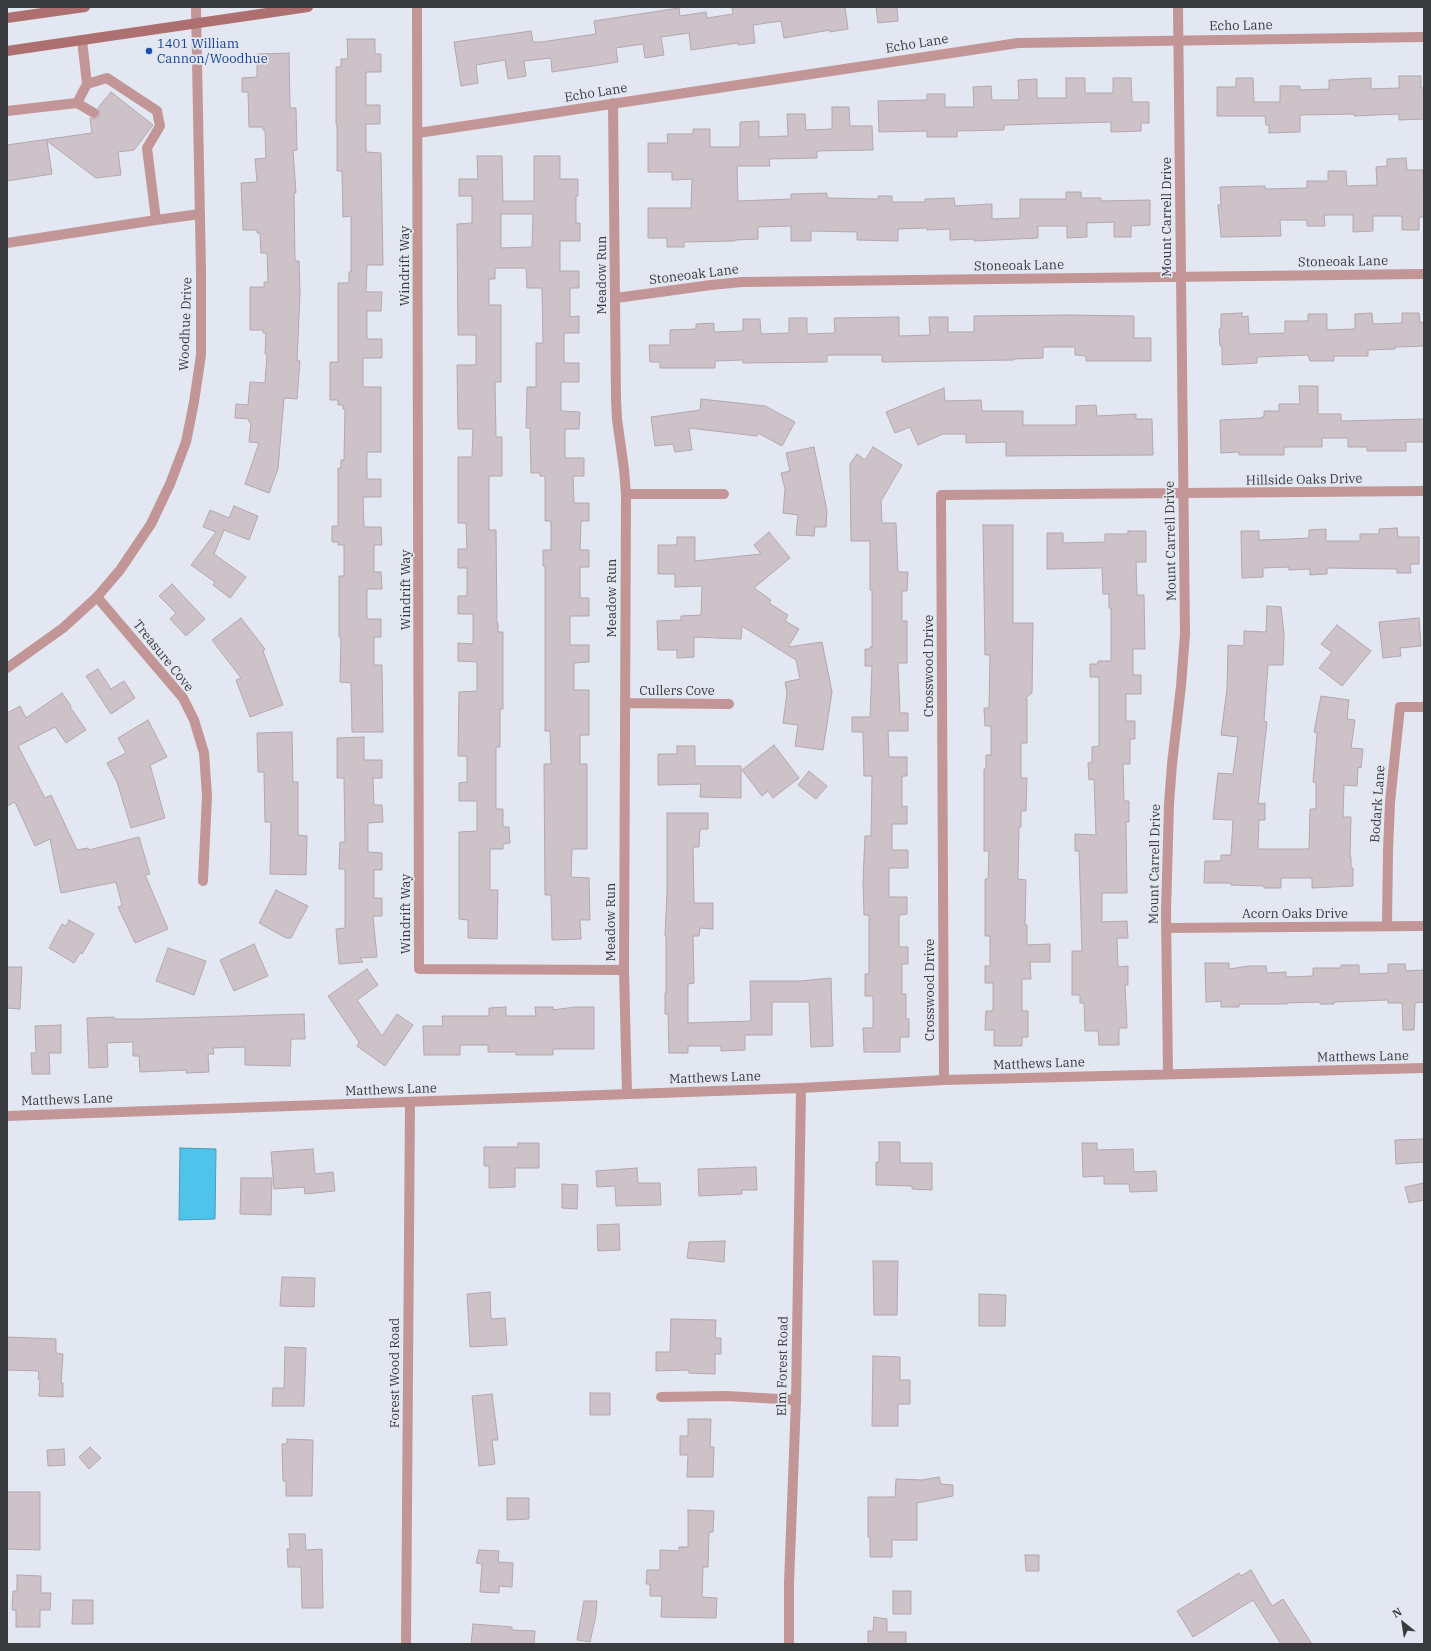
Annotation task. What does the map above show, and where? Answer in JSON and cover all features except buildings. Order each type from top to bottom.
[{"type":"main road","points":[[7,18],[86,7]]},
{"type":"main road","points":[[7,51],[308,7]]},
{"type":"street","name":"Woodhue Drive","points":[[7,668],[63,628],[98,597],[120,570],[151,524],[170,484],[186,442],[201,356],[196,7]]},
{"type":"street","name":"Windrift Way","points":[[417,7],[419,969],[624,970]]},
{"type":"street","name":"Mount Carrell Drive","points":[[1168,1074],[1167,928],[1170,798],[1185,634],[1178,7]]},
{"type":"street","name":"Echo Lane","points":[[418,133],[1018,42],[1424,37]]},
{"type":"street","points":[[77,103],[87,84],[82,40]]},
{"type":"street","points":[[87,84],[107,78],[157,112],[160,126],[143,145],[156,220]]},
{"type":"street","points":[[7,111],[77,103],[94,113]]},
{"type":"street","name":"Meadow Run","points":[[613,103],[616,399],[626,494],[624,970],[627,1094]]},
{"type":"street","points":[[7,243],[200,214]]},
{"type":"street","name":"Stoneoak Lane","points":[[616,298],[742,282],[1424,274]]},
{"type":"street","name":"Hillside Oaks Drive","points":[[1184,494],[1424,491]]},
{"type":"street","points":[[626,494],[724,494]]},
{"type":"street","name":"Crosswood Drive","points":[[944,1080],[941,495],[1184,494]]},
{"type":"street","name":"Treasure Cove","points":[[98,597],[183,698],[194,720],[204,753],[207,796],[203,881]]},
{"type":"street","name":"Cullers Cove","points":[[625,703],[729,704]]},
{"type":"street","name":"Bodark Lane","points":[[1387,926],[1389,823],[1400,707],[1424,707]]},
{"type":"street","name":"Acorn Oaks Drive","points":[[1167,928],[1424,926]]},
{"type":"street","name":"Matthews Lane","points":[[7,1116],[801,1088],[944,1080],[1424,1068]]},
{"type":"street","name":"Elm Forest Road","points":[[789,1644],[789,1583],[796,1400],[801,1088]]},
{"type":"street","name":"Forest Wood Road","points":[[406,1644],[410,1102]]},
{"type":"street","points":[[661,1397],[727,1396],[796,1400]]},
{"type":"water","points":[[180,1148],[216,1149],[215,1219],[179,1220]]},
{"type":"place","name":"1401 William Cannon/Woodhue","points":[[149,51]]}]
